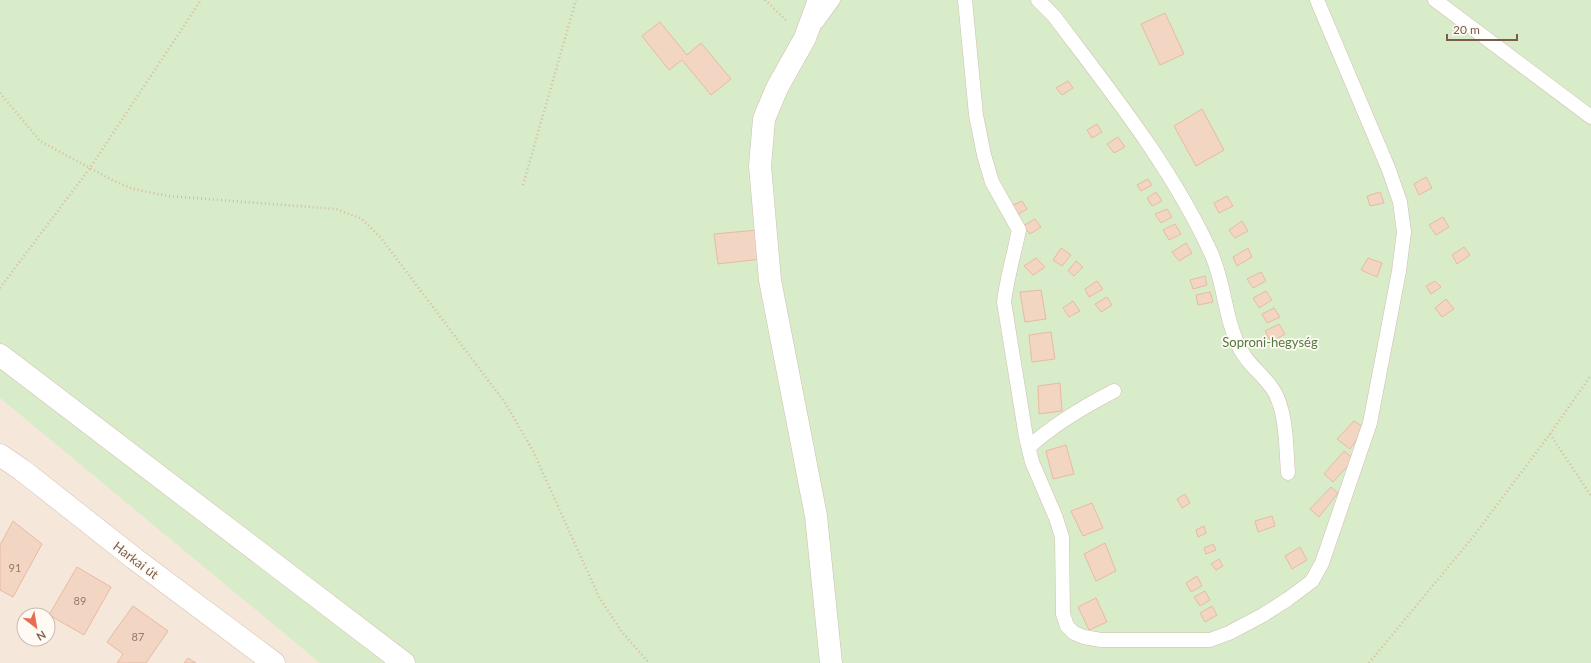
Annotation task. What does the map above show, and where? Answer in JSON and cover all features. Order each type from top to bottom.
[{"type":"street","points":[[819,0],[805,38],[777,88],[764,119],[760,166],[770,280],[816,516],[831,663]]},
{"type":"street","points":[[0,355],[404,663]]},
{"type":"street","name":"Harkai út","points":[[0,454],[135,559],[274,663]]},
{"type":"lane","points":[[805,38],[833,0]]},
{"type":"lane","points":[[965,0],[976,115],[984,155],[992,182],[1019,230],[1004,302],[1028,447],[1032,462],[1056,518],[1062,537],[1063,614],[1067,626],[1074,633],[1084,637],[1101,640],[1210,640],[1229,633],[1263,615],[1288,599],[1312,580],[1322,563],[1370,424],[1399,271],[1404,232],[1400,202],[1389,170],[1317,0]]},
{"type":"lane","points":[[1038,0],[1054,16],[1141,132],[1174,184],[1199,229],[1212,254],[1221,280],[1235,339],[1242,355],[1272,388],[1282,407],[1288,473]]},
{"type":"lane","points":[[1435,0],[1591,117]]},
{"type":"lane","points":[[1028,447],[1043,434],[1062,421],[1114,391]]},
{"type":"path","points":[[0,288],[90,168],[200,0]]},
{"type":"path","points":[[523,185],[576,0]]},
{"type":"path","points":[[765,0],[805,38]]},
{"type":"path","points":[[0,93],[40,141],[133,189],[168,196],[336,208],[362,219],[381,238],[506,404],[533,451],[599,597],[622,632],[650,663]]},
{"type":"path","points":[[1369,663],[1473,536],[1550,434],[1591,375]]},
{"type":"path","points":[[1550,434],[1591,496]]},
{"type":"shaded area","points":[[0,394],[322,663],[0,663]]},
{"type":"green space","name":"Soproni-hegység","points":[[0,0],[1591,0],[1591,663],[320,663],[0,398]]},
{"type":"building","points":[[1165,13],[1184,54],[1160,65],[1141,24]]},
{"type":"building","points":[[660,22],[687,55],[701,43],[731,79],[711,95],[682,60],[669,70],[642,36]]},
{"type":"building","points":[[1068,81],[1073,88],[1062,95],[1056,88]]},
{"type":"building","points":[[1202,109],[1224,150],[1196,166],[1174,126]]},
{"type":"building","points":[[1097,124],[1102,132],[1092,138],[1087,130]]},
{"type":"building","points":[[1118,137],[1125,147],[1114,153],[1107,144]]},
{"type":"building","points":[[1426,177],[1432,188],[1419,195],[1414,184]]},
{"type":"building","points":[[1148,179],[1152,185],[1141,191],[1137,185]]},
{"type":"building","points":[[1156,192],[1162,201],[1152,206],[1147,198]]},
{"type":"building","points":[[1380,192],[1384,203],[1370,206],[1367,196]]},
{"type":"building","points":[[1227,196],[1233,206],[1219,213],[1214,203]]},
{"type":"building","points":[[1022,201],[1027,209],[1017,215],[1011,206]]},
{"type":"building","points":[[1167,209],[1172,217],[1161,223],[1155,214]]},
{"type":"building","points":[[1443,217],[1449,227],[1436,235],[1429,225]]},
{"type":"building","points":[[1035,219],[1041,227],[1030,234],[1023,226]]},
{"type":"building","points":[[1242,221],[1248,231],[1235,238],[1229,230]]},
{"type":"building","points":[[1175,224],[1181,234],[1169,240],[1163,230]]},
{"type":"building","points":[[758,230],[761,259],[718,264],[714,234]]},
{"type":"building","points":[[1186,243],[1192,253],[1179,261],[1172,252]]},
{"type":"building","points":[[1464,247],[1470,255],[1457,264],[1452,255]]},
{"type":"building","points":[[1061,248],[1071,255],[1062,266],[1053,260]]},
{"type":"building","points":[[1248,248],[1252,257],[1237,266],[1233,257]]},
{"type":"building","points":[[1036,258],[1045,267],[1033,275],[1024,266]]},
{"type":"building","points":[[1368,258],[1382,263],[1377,277],[1361,270]]},
{"type":"building","points":[[1076,261],[1083,267],[1074,276],[1068,271]]},
{"type":"building","points":[[1261,272],[1266,281],[1253,288],[1247,279]]},
{"type":"building","points":[[1205,276],[1207,285],[1193,289],[1190,280]]},
{"type":"building","points":[[1097,281],[1103,289],[1089,297],[1085,289]]},
{"type":"building","points":[[1435,281],[1441,287],[1431,294],[1426,286]]},
{"type":"building","points":[[1041,290],[1046,319],[1025,322],[1020,292]]},
{"type":"building","points":[[1266,291],[1272,300],[1259,308],[1253,298]]},
{"type":"building","points":[[1210,292],[1213,302],[1198,305],[1196,295]]},
{"type":"building","points":[[1107,297],[1112,305],[1101,312],[1095,304]]},
{"type":"building","points":[[1446,299],[1454,309],[1442,317],[1435,308]]},
{"type":"building","points":[[1073,301],[1080,311],[1069,317],[1063,308]]},
{"type":"building","points":[[1274,308],[1280,317],[1267,323],[1262,314]]},
{"type":"building","points":[[1279,324],[1285,334],[1271,342],[1265,331]]},
{"type":"building","points":[[1051,332],[1055,359],[1032,362],[1029,335]]},
{"type":"building","points":[[1060,383],[1062,411],[1039,414],[1038,386]]},
{"type":"building","points":[[1354,421],[1365,428],[1350,449],[1337,439]]},
{"type":"building","points":[[1066,445],[1074,474],[1053,479],[1046,451]]},
{"type":"building","points":[[1344,451],[1354,459],[1333,482],[1324,474]]},
{"type":"building","points":[[1331,487],[1338,493],[1319,517],[1310,509]]},
{"type":"building","points":[[1185,494],[1190,503],[1182,508],[1177,499]]},
{"type":"building","points":[[1092,503],[1103,528],[1083,536],[1071,511]]},
{"type":"building","points":[[1272,516],[1275,526],[1258,532],[1255,521]]},
{"type":"building","points":[[13,521],[42,544],[13,597],[0,590],[0,545]]},
{"type":"building","points":[[1204,526],[1206,533],[1198,537],[1196,530]]},
{"type":"building","points":[[1105,543],[1116,571],[1096,581],[1084,554]]},
{"type":"building","points":[[1213,544],[1216,550],[1206,554],[1204,548]]},
{"type":"building","points":[[1300,547],[1307,560],[1292,569],[1285,556]]},
{"type":"building","points":[[1219,559],[1223,566],[1216,570],[1211,564]]},
{"type":"building","points":[[77,567],[111,587],[84,635],[56,619],[56,607],[54,607]]},
{"type":"building","points":[[1197,576],[1202,586],[1191,592],[1186,583]]},
{"type":"building","points":[[1205,591],[1210,600],[1200,606],[1194,597]]},
{"type":"building","points":[[1096,598],[1107,622],[1089,630],[1078,607]]},
{"type":"building","points":[[133,606],[168,631],[146,663],[117,663],[123,654],[107,642]]},
{"type":"building","points":[[1212,606],[1217,615],[1205,622],[1200,613]]},
{"type":"building","points":[[188,658],[196,663],[184,663]]}]
